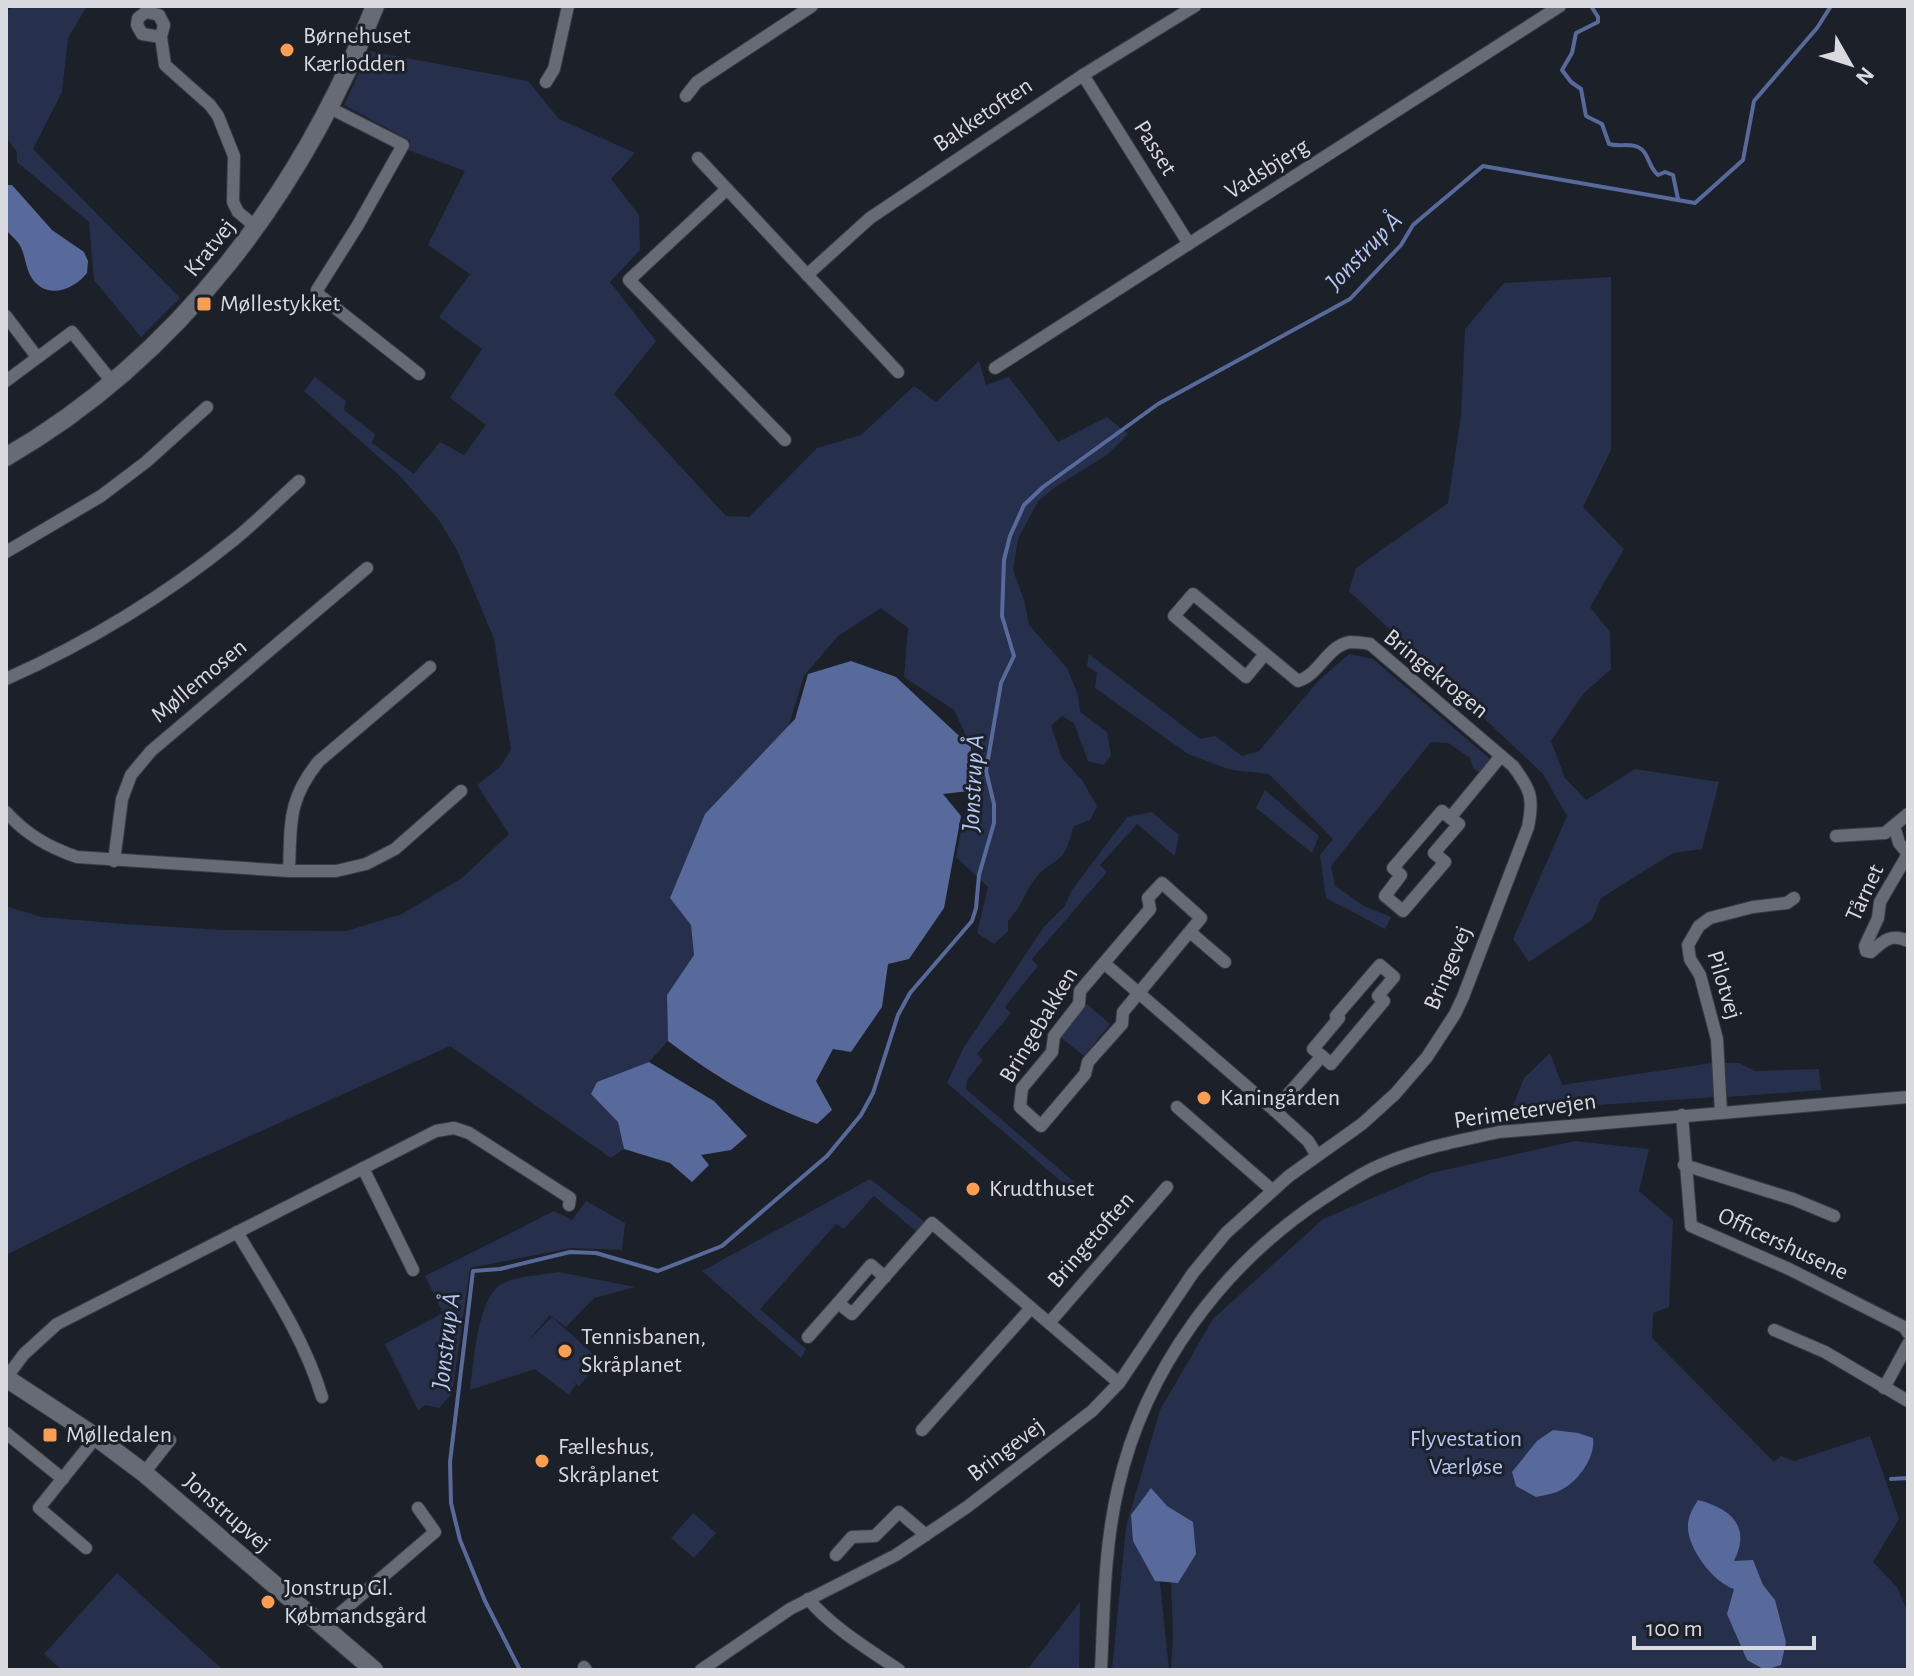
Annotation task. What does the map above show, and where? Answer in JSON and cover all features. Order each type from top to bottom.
[{"type":"street","name":"Kratvej","points":[[6,457],[77,411],[113,383],[175,325],[215,282],[257,228],[301,159],[359,47],[375,6]]},
{"type":"street","points":[[546,82],[554,69],[568,6]]},
{"type":"street","points":[[686,96],[704,77],[812,6]]},
{"type":"street","name":"Bakketoften","points":[[807,275],[870,218],[1083,75],[1195,6]]},
{"type":"street","name":"Vadsbjerg","points":[[995,368],[1560,6]]},
{"type":"street","points":[[161,37],[165,65],[218,116],[234,156],[233,202],[238,212],[257,228]]},
{"type":"street","name":"Passet","points":[[1083,75],[1189,244]]},
{"type":"street","points":[[328,107],[403,145],[317,290],[319,295],[419,374]]},
{"type":"street","points":[[698,158],[898,372]]},
{"type":"street","points":[[727,189],[629,280],[785,440]]},
{"type":"street","points":[[6,316],[37,357]]},
{"type":"street","points":[[6,381],[72,332],[113,383]]},
{"type":"street","points":[[6,552],[101,496],[146,462],[207,407]]},
{"type":"street","points":[[6,679],[49,660],[118,621],[182,578],[236,538],[299,481]]},
{"type":"street","name":"Møllemosen","points":[[114,861],[122,799],[131,775],[151,751],[367,568]]},
{"type":"street","name":"Bringekrogen","points":[[1265,654],[1246,677],[1174,616],[1193,594],[1298,681],[1308,677],[1330,653],[1344,644],[1370,644],[1513,766],[1530,789]]},
{"type":"street","points":[[289,871],[295,797],[304,779],[319,761],[430,667]]},
{"type":"street","points":[[1450,818],[1501,756]]},
{"type":"street","name":"Bringevej","points":[[701,1670],[808,1599],[896,1555],[1061,1437],[1119,1383],[1193,1273],[1226,1233],[1272,1190],[1316,1154],[1362,1124],[1395,1094],[1427,1057],[1455,1014],[1528,827],[1532,808],[1530,789]]},
{"type":"street","points":[[6,812],[23,830],[49,847],[77,857],[289,871],[336,871],[366,864],[395,849],[461,791]]},
{"type":"street","points":[[1442,811],[1450,818],[1459,824],[1434,853],[1445,862],[1403,911],[1385,896],[1401,875],[1393,868],[1442,811]]},
{"type":"street","name":"Tårnet","points":[[1836,836],[1885,833],[1908,814]]},
{"type":"street","name":"Tårnet","points":[[1894,826],[1899,843],[1908,854],[1880,902],[1878,918],[1865,946],[1871,952],[1891,938],[1898,936],[1908,941]]},
{"type":"street","name":"Bringebakken","points":[[1162,883],[1201,918],[1123,1012],[1122,1024],[1088,1062],[1085,1074],[1041,1126],[1020,1107],[1022,1088],[1052,1052],[1054,1036],[1079,1004],[1080,991],[1104,963],[1150,909],[1148,898],[1162,883]]},
{"type":"street","name":"Pilotvej","points":[[1721,1113],[1717,1039],[1700,975],[1690,959],[1688,945],[1699,926],[1710,918],[1753,907],[1787,903],[1794,898]]},
{"type":"street","points":[[1190,932],[1225,962]]},
{"type":"street","name":"Bringebakken","points":[[1104,963],[1274,1110],[1308,1141],[1316,1154]]},
{"type":"street","points":[[1380,965],[1394,977],[1378,996],[1384,1001],[1331,1064],[1322,1056],[1313,1049],[1339,1018],[1336,1016],[1380,965]]},
{"type":"street","points":[[1274,1110],[1322,1056]]},
{"type":"street","name":"Perimetervejen","points":[[1101,1670],[1109,1540],[1118,1489],[1130,1446],[1161,1374],[1198,1314],[1260,1246],[1297,1216],[1377,1166],[1444,1144],[1499,1132],[1908,1097]]},
{"type":"street","points":[[1177,1107],[1272,1190]]},
{"type":"street","name":"Officershusene","points":[[1682,1115],[1691,1226],[1789,1269],[1904,1327],[1908,1333]]},
{"type":"street","points":[[6,1378],[24,1354],[57,1324],[436,1131],[454,1128],[469,1133],[570,1198],[569,1205]]},
{"type":"street","name":"Officershusene","points":[[1684,1165],[1793,1199],[1834,1216]]},
{"type":"street","points":[[363,1168],[413,1270]]},
{"type":"street","name":"Bringetoften","points":[[1049,1323],[1167,1187]]},
{"type":"street","name":"Bringetoften","points":[[838,1303],[852,1314],[932,1223],[1119,1383]]},
{"type":"street","points":[[237,1232],[297,1332],[313,1366],[322,1397]]},
{"type":"street","points":[[808,1337],[871,1265],[885,1277]]},
{"type":"street","name":"Bringetoften","points":[[922,1430],[1031,1308]]},
{"type":"street","points":[[1774,1330],[1825,1352],[1908,1401]]},
{"type":"street","points":[[1884,1388],[1908,1344]]},
{"type":"street","name":"Jonstrupvej","points":[[6,1378],[96,1437],[144,1473],[374,1670]]},
{"type":"street","points":[[6,1433],[63,1479]]},
{"type":"street","points":[[86,1548],[39,1508],[96,1437]]},
{"type":"street","points":[[144,1473],[170,1440]]},
{"type":"street","points":[[324,1627],[435,1532],[418,1508]]},
{"type":"street","points":[[836,1555],[852,1537],[875,1536],[899,1512],[926,1535]]},
{"type":"street","points":[[808,1599],[818,1611],[899,1670]]},
{"type":"street","name":"Jonstrupvej","points":[[350,1649],[361,1670]]},
{"type":"green space","points":[[15,6],[87,6],[68,38],[62,92],[33,149],[180,298],[141,337],[94,280],[89,222],[17,162],[17,152],[6,137],[6,12]]},
{"type":"green space","points":[[369,51],[528,81],[559,119],[635,153],[611,179],[639,215],[640,250],[610,282],[656,341],[614,394],[726,516],[749,517],[817,448],[861,435],[914,386],[936,402],[979,361],[986,385],[1009,377],[1058,442],[1107,417],[1128,434],[1107,455],[1038,501],[1018,539],[1013,570],[1029,625],[1067,668],[1078,695],[1080,712],[1107,732],[1111,755],[1104,765],[1088,761],[1074,723],[1062,716],[1051,726],[1062,758],[1082,780],[1097,806],[1090,820],[1074,826],[1063,855],[1036,878],[1008,921],[1008,931],[994,944],[977,933],[988,887],[956,857],[976,757],[954,710],[904,677],[908,628],[881,608],[838,636],[804,676],[783,744],[693,940],[694,955],[667,995],[668,1041],[649,1062],[597,1082],[618,1122],[624,1149],[611,1158],[450,1046],[188,1164],[8,1254],[6,1261],[6,906],[41,917],[125,924],[223,930],[346,931],[402,914],[462,878],[509,834],[477,785],[500,767],[511,750],[494,639],[457,550],[439,520],[399,475],[304,391],[315,377],[346,401],[344,410],[375,434],[372,443],[414,474],[440,442],[464,455],[486,425],[450,398],[482,349],[439,317],[470,274],[428,245],[465,171],[408,150],[411,141],[344,105]]},
{"type":"green space","points":[[1611,277],[1611,450],[1583,507],[1624,549],[1590,607],[1610,632],[1611,669],[1583,694],[1551,741],[1565,778],[1586,800],[1635,769],[1719,782],[1702,849],[1673,853],[1601,898],[1592,920],[1529,962],[1513,939],[1567,816],[1543,774],[1349,591],[1356,568],[1448,503],[1461,415],[1465,329],[1504,283]]},
{"type":"green space","points":[[1089,654],[1200,739],[1215,736],[1242,756],[1259,751],[1319,680],[1349,654],[1373,659],[1490,759],[1483,775],[1473,768],[1470,758],[1448,743],[1431,742],[1331,866],[1335,886],[1364,906],[1391,917],[1385,929],[1326,898],[1320,855],[1333,839],[1269,774],[1231,770],[1188,754],[1095,688],[1097,673],[1087,666]]},
{"type":"green space","points":[[1265,790],[1319,836],[1312,853],[1256,808]]},
{"type":"green space","points":[[1152,812],[1179,835],[1175,856],[1137,824],[1100,865],[1107,872],[1032,959],[1038,966],[1005,1007],[1011,1013],[977,1054],[983,1060],[967,1080],[966,1089],[1079,1186],[1072,1191],[947,1083],[963,1049],[1043,928],[1064,907],[1072,890],[1127,817]]},
{"type":"green space","points":[[1087,1004],[1110,1024],[1084,1056],[1059,1036]]},
{"type":"green space","points":[[1550,1053],[1562,1085],[1712,1063],[1717,1097],[1511,1111],[1524,1078]]},
{"type":"green space","points":[[1724,1063],[1739,1063],[1755,1071],[1819,1069],[1821,1090],[1727,1097]]},
{"type":"green space","name":"Flyvestation Værløse","points":[[1575,1141],[1649,1149],[1639,1191],[1673,1220],[1669,1307],[1653,1313],[1652,1338],[1774,1462],[1781,1456],[1794,1461],[1870,1436],[1899,1519],[1873,1562],[1897,1587],[1908,1613],[1908,1670],[1171,1670],[1173,1634],[1169,1530],[1156,1544],[1169,1670],[1112,1670],[1126,1527],[1160,1410],[1213,1319],[1323,1219],[1431,1173]]},
{"type":"green space","points":[[870,1179],[924,1221],[917,1232],[874,1196],[844,1229],[836,1224],[760,1309],[806,1349],[801,1358],[702,1271]]},
{"type":"green space","points":[[586,1201],[625,1223],[622,1250],[571,1248],[470,1268],[452,1394],[439,1408],[426,1405],[418,1410],[385,1344],[443,1313],[425,1276],[554,1211],[572,1220]]},
{"type":"green space","points":[[559,1272],[635,1287],[594,1298],[566,1327],[550,1315],[528,1341],[552,1317],[601,1361],[579,1386],[571,1379],[576,1384],[569,1395],[535,1369],[470,1390],[478,1331],[487,1301],[494,1290],[503,1283],[523,1277]]},
{"type":"green space","points":[[693,1513],[716,1533],[694,1558],[671,1538]]},
{"type":"green space","points":[[117,1573],[223,1670],[62,1670],[44,1654]]},
{"type":"green space","points":[[1080,1602],[1079,1670],[1027,1670]]},
{"type":"shaded area","points":[[6,185],[12,185],[52,230],[84,252],[88,261],[87,273],[81,280],[58,290],[42,288],[36,283],[21,248],[6,230]]},
{"type":"shaded area","points":[[851,661],[896,677],[971,747],[969,791],[943,794],[961,816],[944,908],[909,959],[888,964],[882,1007],[851,1052],[833,1049],[816,1081],[832,1110],[817,1124],[739,1088],[668,1041],[667,995],[694,955],[691,925],[670,898],[705,814],[795,719],[808,674]]},
{"type":"shaded area","points":[[649,1062],[714,1101],[747,1136],[731,1150],[701,1155],[709,1165],[692,1182],[670,1163],[624,1149],[618,1122],[591,1094],[597,1082]]},
{"type":"shaded area","points":[[1553,1430],[1593,1438],[1592,1453],[1579,1475],[1567,1486],[1536,1497],[1516,1486],[1512,1472],[1537,1441]]},
{"type":"shaded area","points":[[1151,1488],[1167,1506],[1193,1522],[1196,1554],[1178,1583],[1155,1581],[1133,1541],[1131,1515]]},
{"type":"shaded area","points":[[1698,1500],[1729,1514],[1735,1521],[1740,1538],[1734,1561],[1753,1560],[1763,1585],[1775,1600],[1786,1642],[1781,1665],[1765,1670],[1747,1660],[1727,1614],[1734,1589],[1710,1571],[1691,1543],[1689,1520]]},
{"type":"waterway","points":[[1591,6],[1598,22],[1576,33],[1572,53],[1562,70],[1581,89],[1586,116],[1602,124],[1609,144],[1642,149],[1658,175],[1665,172],[1673,175],[1678,199]]},
{"type":"waterway","name":"Jonstrup Å","points":[[520,1670],[485,1601],[460,1540],[451,1503],[450,1462],[473,1271],[500,1269],[570,1252],[596,1253],[658,1271],[722,1246],[827,1156],[861,1115],[873,1093],[898,1015],[910,993],[972,921],[976,908],[979,875],[994,823],[994,804],[986,771],[1001,683],[1014,656],[1002,616],[1004,560],[1010,536],[1024,505],[1043,487],[1158,404],[1350,299],[1401,245],[1413,225],[1483,166],[1695,203],[1743,160],[1754,101],[1817,28],[1831,6]]},
{"type":"waterway","points":[[1891,1479],[1908,1478]]},
{"type":"place","name":"Børnehuset Kærlodden","points":[[287,50]]},
{"type":"place","name":"Møllestykket","points":[[204,304]]},
{"type":"place","name":"Kaningården","points":[[1204,1098]]},
{"type":"place","name":"Krudthuset","points":[[973,1189]]},
{"type":"place","name":"Tennisbanen, Skråplanet","points":[[565,1351]]},
{"type":"place","name":"Mølledalen","points":[[50,1435]]},
{"type":"place","name":"Fælleshus, Skråplanet","points":[[542,1461]]},
{"type":"place","name":"Jonstrup Gl. Købmandsgård","points":[[268,1602]]}]
